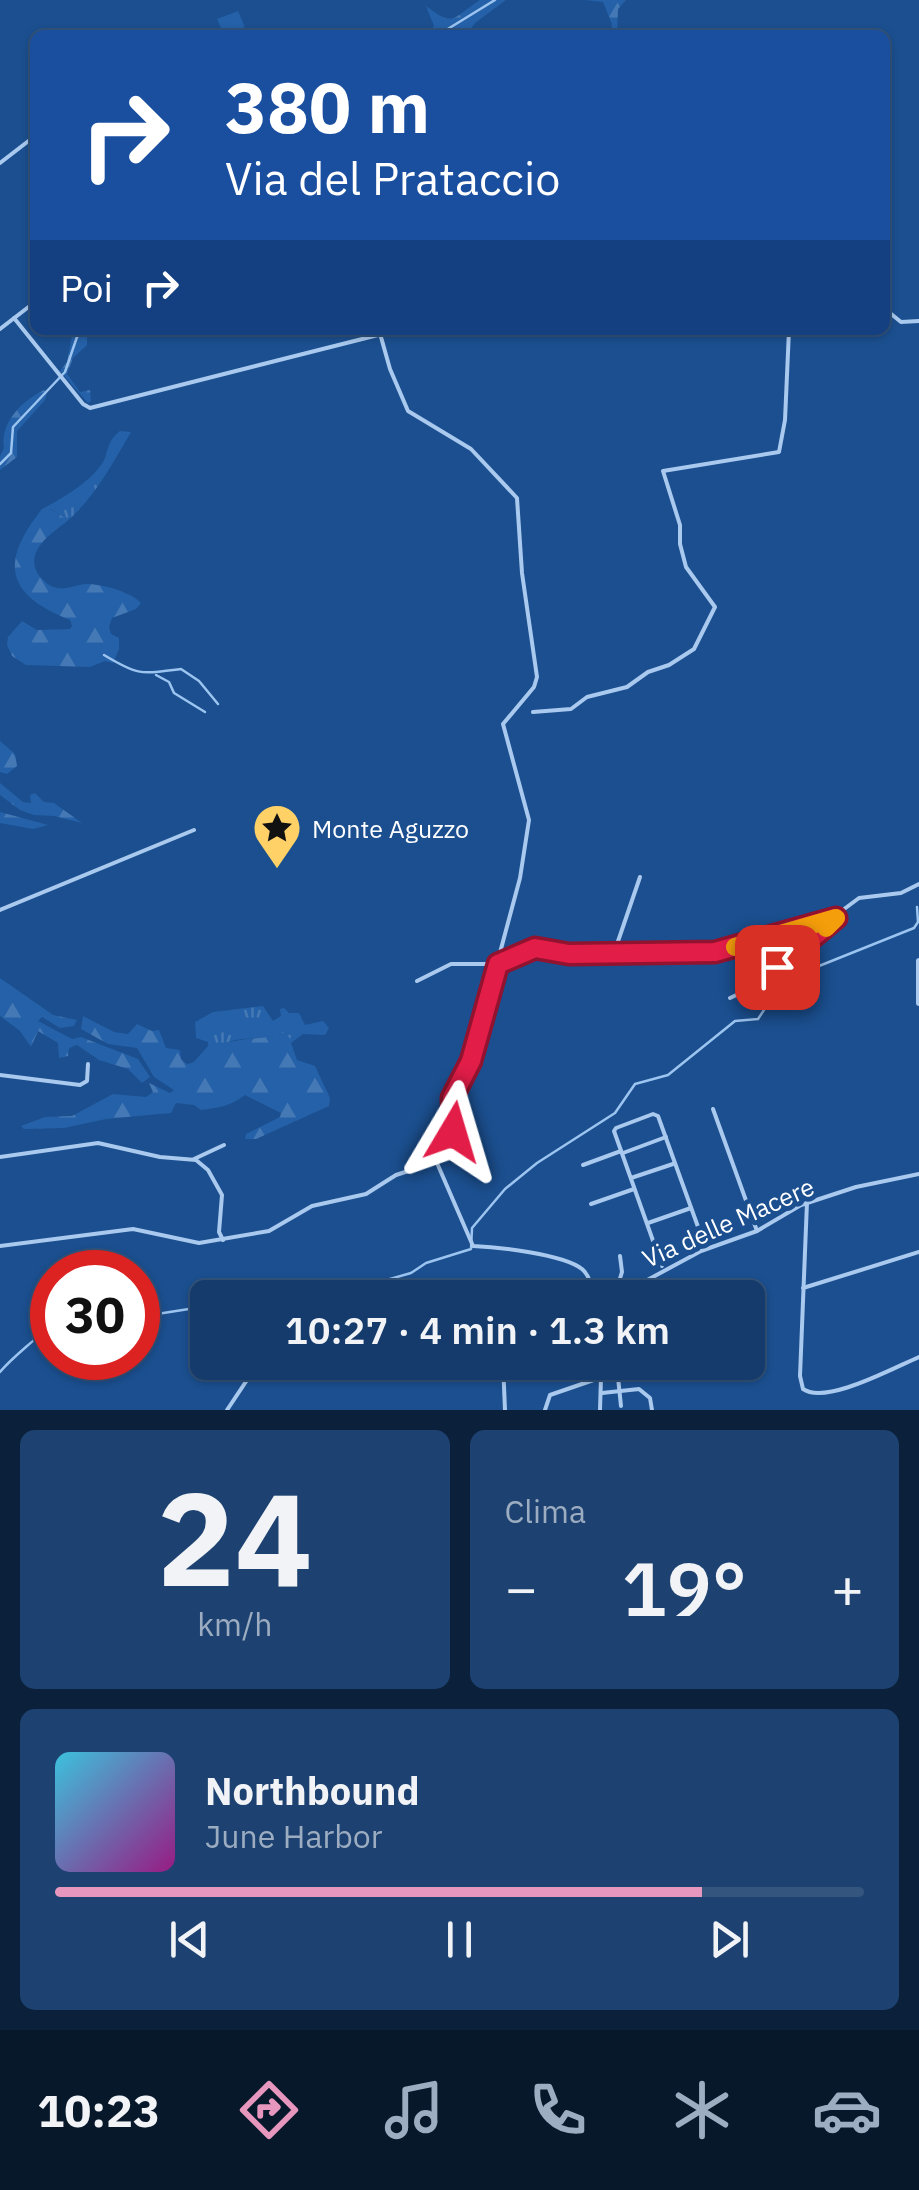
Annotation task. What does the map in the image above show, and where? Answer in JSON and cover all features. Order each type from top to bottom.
[{"type":"street","points":[[0,163],[30,140]]},
{"type":"street","points":[[0,329],[30,306]]},
{"type":"street","points":[[890,314],[901,322],[919,321]]},
{"type":"street","points":[[14,318],[89,408],[369,335]]},
{"type":"street","points":[[0,1246],[133,1229],[196,1243],[274,1230],[310,1207],[366,1194],[396,1174],[436,1162],[452,1136],[452,1098],[471,1061],[520,878],[530,819],[503,723],[536,681],[521,568],[519,505],[514,494],[471,448],[408,412],[381,335]]},
{"type":"street","points":[[533,712],[571,710],[590,696],[627,687],[694,649],[715,608],[686,567],[680,525],[664,471],[778,453],[785,420],[792,335]]},
{"type":"street","points":[[0,910],[194,830]]},
{"type":"street","points":[[614,954],[640,877]]},
{"type":"street","points":[[730,998],[761,984],[858,898],[901,893],[919,884]]},
{"type":"street","points":[[417,981],[454,963],[498,964],[531,949],[569,954],[715,952],[836,918]]},
{"type":"street","points":[[919,961],[919,1002]]},
{"type":"street","points":[[0,1075],[80,1085],[87,1080],[88,1064]]},
{"type":"street","points":[[713,1109],[757,1232]]},
{"type":"street","points":[[662,1266],[614,1129],[653,1114],[658,1116],[706,1249]]},
{"type":"street","points":[[583,1165],[666,1137]]},
{"type":"street","points":[[0,1156],[100,1143],[194,1160],[207,1168],[221,1194],[219,1230],[223,1240]]},
{"type":"street","points":[[194,1160],[224,1145]]},
{"type":"street","points":[[436,1162],[474,1245],[506,1247],[572,1264],[586,1273],[588,1280]]},
{"type":"street","points":[[630,1178],[675,1164]]},
{"type":"street","name":"Via delle Macere","points":[[648,1280],[706,1249],[757,1232],[807,1202],[919,1174]]},
{"type":"street","points":[[591,1204],[634,1189]]},
{"type":"street","points":[[807,1202],[800,1383],[806,1392],[830,1393],[919,1357]]},
{"type":"street","points":[[647,1224],[691,1208]]},
{"type":"street","points":[[804,1288],[919,1252]]},
{"type":"street","points":[[620,1256],[620,1280]]},
{"type":"street","points":[[227,1410],[249,1380]]},
{"type":"street","points":[[504,1380],[505,1410]]},
{"type":"street","points":[[546,1410],[551,1394],[595,1380]]},
{"type":"street","points":[[600,1410],[601,1380]]},
{"type":"street","points":[[619,1380],[621,1406]]},
{"type":"street","points":[[602,1393],[639,1389],[650,1398],[652,1410]]},
{"type":"green space","points":[[480,0],[506,0],[470,30],[430,30],[434,26],[426,6],[448,19]]},
{"type":"green space","points":[[584,0],[626,0],[618,9],[617,30],[611,30],[603,2]]},
{"type":"green space","points":[[238,11],[245,27],[222,30],[217,19]]},
{"type":"green space","points":[[72,335],[89,335],[87,345],[73,358],[67,374],[80,392],[90,390],[88,403],[60,371],[67,362]]},
{"type":"green space","points":[[44,390],[45,400],[17,431],[17,457],[0,470],[9,421],[21,406]]},
{"type":"green space","points":[[120,431],[131,432],[102,480],[75,514],[65,523],[51,509],[42,509],[86,481],[101,466],[111,440]]},
{"type":"green space","points":[[42,509],[65,518],[65,523],[46,539],[34,558],[44,581],[61,588],[102,586],[124,592],[141,603],[136,609],[112,618],[111,634],[119,638],[113,663],[105,661],[90,667],[26,665],[12,656],[8,637],[22,621],[37,630],[72,626],[70,620],[32,599],[16,575],[20,545]]},
{"type":"green space","points":[[0,741],[15,754],[17,766],[7,774],[0,772]]},
{"type":"green space","points":[[0,783],[23,802],[31,803],[30,795],[35,793],[82,823],[20,810],[0,795]]},
{"type":"green space","points":[[0,812],[48,825],[33,829],[0,823]]},
{"type":"green space","points":[[0,978],[53,1015],[77,1020],[74,1026],[60,1028],[42,1017],[38,1021],[72,1039],[81,1037],[138,1059],[150,1077],[142,1083],[128,1069],[99,1060],[77,1045],[69,1048],[68,1056],[59,1058],[58,1043],[38,1031],[31,1047],[20,1031],[0,1016]]},
{"type":"green space","points":[[263,1006],[273,1021],[284,1008],[289,1013],[299,1013],[305,1025],[323,1021],[329,1028],[325,1035],[303,1034],[291,1043],[283,1033],[235,1040],[192,1064],[208,1046],[208,1042],[196,1038],[195,1022],[213,1012]]},
{"type":"green space","points":[[83,1016],[114,1032],[128,1034],[137,1024],[159,1030],[166,1048],[180,1050],[181,1059],[187,1064],[224,1044],[283,1033],[289,1037],[297,1060],[315,1066],[330,1098],[329,1106],[256,1139],[245,1139],[246,1134],[281,1113],[245,1095],[229,1104],[201,1110],[176,1103],[171,1113],[106,1119],[64,1128],[24,1129],[21,1126],[45,1117],[72,1116],[113,1094],[146,1097],[153,1092],[149,1083],[170,1093],[174,1090],[154,1077],[137,1048],[108,1044],[81,1029]]},
{"type":"waterway","points":[[446,30],[495,0]]},
{"type":"waterway","points":[[0,464],[11,453],[13,427],[65,372],[79,335]]},
{"type":"waterway","points":[[104,655],[140,672],[181,669],[199,681],[218,704]]},
{"type":"waterway","points":[[156,675],[169,682],[174,693],[205,712]]},
{"type":"waterway","points":[[386,1280],[471,1249],[472,1228],[505,1189],[537,1163],[615,1113],[635,1084],[668,1075],[735,1021],[758,1019],[784,980],[914,928],[918,922],[917,907]]},
{"type":"waterway","points":[[160,1314],[190,1309]]},
{"type":"waterway","points":[[0,1372],[30,1344]]},
{"type":"slow traffic","points":[[735,947],[836,918],[826,928]]},
{"type":"place","name":"Monte Aguzzo","points":[[277,870]]},
{"type":"route","points":[[453,1132],[453,1094],[471,1061],[498,964],[535,948],[554,954],[715,952],[836,918],[777,967]]}]
